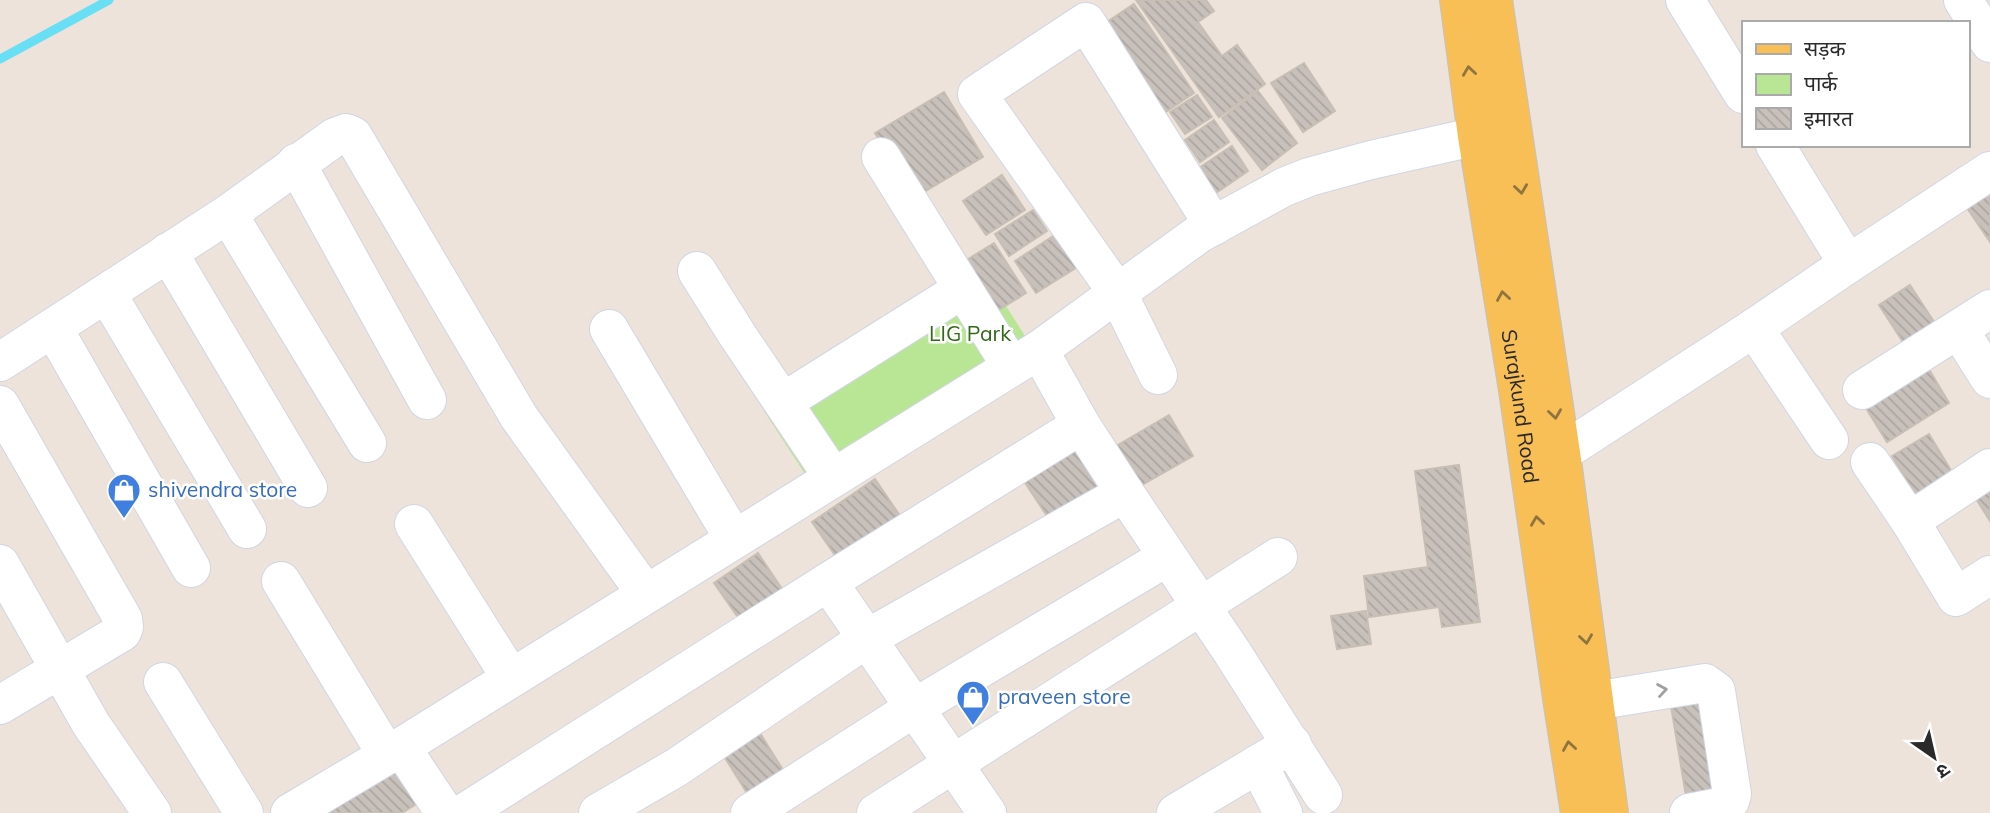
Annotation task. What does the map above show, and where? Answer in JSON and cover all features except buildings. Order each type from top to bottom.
[{"type":"main road","name":"Surajkund Road","points":[[1459,0],[1495,133],[1561,453],[1609,813]]},
{"type":"main road","name":"Surajkund Road","points":[[1493,0],[1495,133],[1520,404],[1580,813]]},
{"type":"street","points":[[1685,0],[1742,92]]},
{"type":"street","points":[[1968,2],[1990,43]]},
{"type":"street","points":[[1158,375],[1117,292],[977,94],[1086,22],[1214,226]]},
{"type":"street","points":[[0,362],[228,214],[335,137],[346,133],[353,136],[519,417],[646,594]]},
{"type":"street","points":[[290,813],[1025,358],[1200,233],[1284,187],[1309,177],[1371,160],[1495,133]]},
{"type":"street","points":[[1776,147],[1848,264]]},
{"type":"street","points":[[881,157],[963,289],[1082,425],[1323,795]]},
{"type":"street","points":[[296,163],[427,400]]},
{"type":"street","points":[[1561,453],[1990,171]]},
{"type":"street","points":[[228,214],[368,443]]},
{"type":"street","points":[[168,252],[308,488]]},
{"type":"street","points":[[697,271],[833,477]]},
{"type":"street","points":[[783,402],[963,289]]},
{"type":"street","points":[[107,294],[247,529]]},
{"type":"street","points":[[1862,390],[1974,319],[1990,379]]},
{"type":"street","points":[[53,328],[191,568]]},
{"type":"street","points":[[1754,328],[1829,440]]},
{"type":"street","points":[[609,329],[734,538]]},
{"type":"street","points":[[0,405],[123,619],[124,627],[122,632],[0,705]]},
{"type":"street","points":[[464,813],[1082,425]]},
{"type":"street","points":[[1870,462],[1956,597],[1990,575]]},
{"type":"street","points":[[1910,521],[1990,468]]},
{"type":"street","points":[[598,813],[677,768],[866,639],[1125,493]]},
{"type":"street","points":[[414,524],[511,678]]},
{"type":"street","points":[[750,813],[914,708],[1167,557]]},
{"type":"street","points":[[876,813],[1278,557]]},
{"type":"street","points":[[0,564],[90,724],[152,813]]},
{"type":"street","points":[[281,581],[394,751],[444,813]]},
{"type":"street","points":[[828,582],[987,813]]},
{"type":"street","points":[[163,682],[244,813]]},
{"type":"street","points":[[1594,701],[1705,683],[1716,691],[1732,794],[1725,806],[1689,813]]},
{"type":"street","points":[[1176,813],[1292,744]]},
{"type":"street","points":[[1258,764],[1283,813]]},
{"type":"green space","name":"LIG Park","points":[[987,276],[1032,347],[805,474],[764,411]]},
{"type":"waterway","points":[[0,59],[109,0]]},
{"type":"place","name":"shivendra store","points":[[124,520]]},
{"type":"place","name":"praveen store","points":[[973,727]]}]
